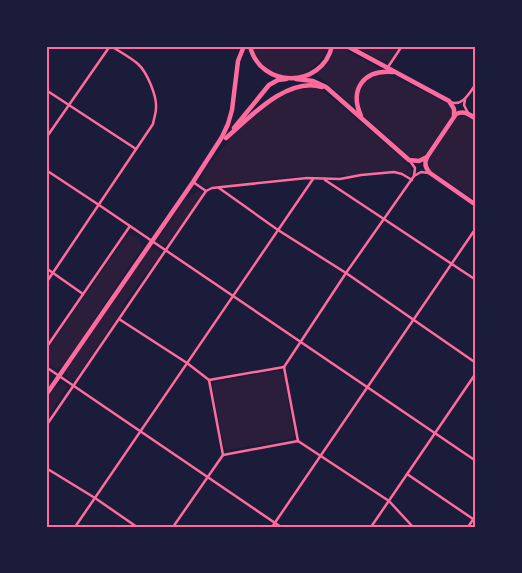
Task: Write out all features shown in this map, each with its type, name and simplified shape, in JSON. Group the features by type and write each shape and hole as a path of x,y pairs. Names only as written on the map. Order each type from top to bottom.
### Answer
{"main road":[{"path":"46,395 222,137 234,101 238,62 244,46"},
{"path":"250,46 254,58 260,66 268,72 286,79"},
{"path":"296,79 314,72 322,66 332,46"},
{"path":"347,46 449,101 454,109 453,118"},
{"path":"364,120 357,102 357,93 360,85 373,74 394,72"},
{"path":"208,159 269,85 278,80 286,79 313,81 331,90 409,160 419,161 427,157"},
{"path":"226,138 264,106 292,89 308,85 331,90"},
{"path":"476,119 461,112 456,114 427,157 425,166 430,174 476,205"}],"street":[{"path":"46,138 110,46 139,65 154,94 156,106 152,124 46,283"},
{"path":"387,68 402,46"},
{"path":"449,101 459,103 466,98 476,84"},
{"path":"46,90 136,149"},
{"path":"466,98 464,105 468,114"},
{"path":"298,441 284,367 412,180 415,168 409,160"},
{"path":"46,170 476,461"},
{"path":"46,426 206,191 212,188 307,178 340,179 394,172 412,180"},
{"path":"414,176 421,172 430,174"},
{"path":"75,527 313,179"},
{"path":"324,179 476,280"},
{"path":"192,182 206,191"},
{"path":"219,188 278,230 476,362"},
{"path":"46,348 130,226"},
{"path":"272,527 476,228"},
{"path":"46,268 83,294"},
{"path":"119,318 209,380 223,455"},
{"path":"46,367 281,527"},
{"path":"209,380 284,367"},
{"path":"371,527 476,373"},
{"path":"173,527 223,455 298,441 388,501 413,527"},
{"path":"46,468 137,527"},
{"path":"407,474 474,520"},
{"path":"468,527 476,515"}],"shaded area":[{"path":"252,46 329,46 324,56 309,71 300,75 290,76 280,75 262,64"},
{"path":"335,46 380,69 364,77 358,84 355,107 317,75 330,58"},
{"path":"354,46 400,46 389,62 387,62 373,57"},
{"path":"387,74 447,103 450,109 450,118 422,157 410,157 364,116 361,111 359,93 364,82 375,75"},
{"path":"311,87 324,92 403,159 412,170 412,175 409,176 394,171 348,177 345,175 306,176 202,186 201,180 206,169 250,119 285,94"},
{"path":"458,116 466,116 476,123 476,201 429,169 427,164 427,160"},
{"path":"201,191 202,195 168,243 160,245 159,238 182,203"},
{"path":"129,235 138,238 141,248 80,342 61,367 53,368 46,363 46,351"},
{"path":"154,249 159,251 159,258 126,301 76,379 70,380 66,376 67,370 147,253"},
{"path":"277,371 284,377 294,436 290,439 225,449 212,386 213,382"},
{"path":"63,383 68,386 46,418 46,402 57,386"}]}
